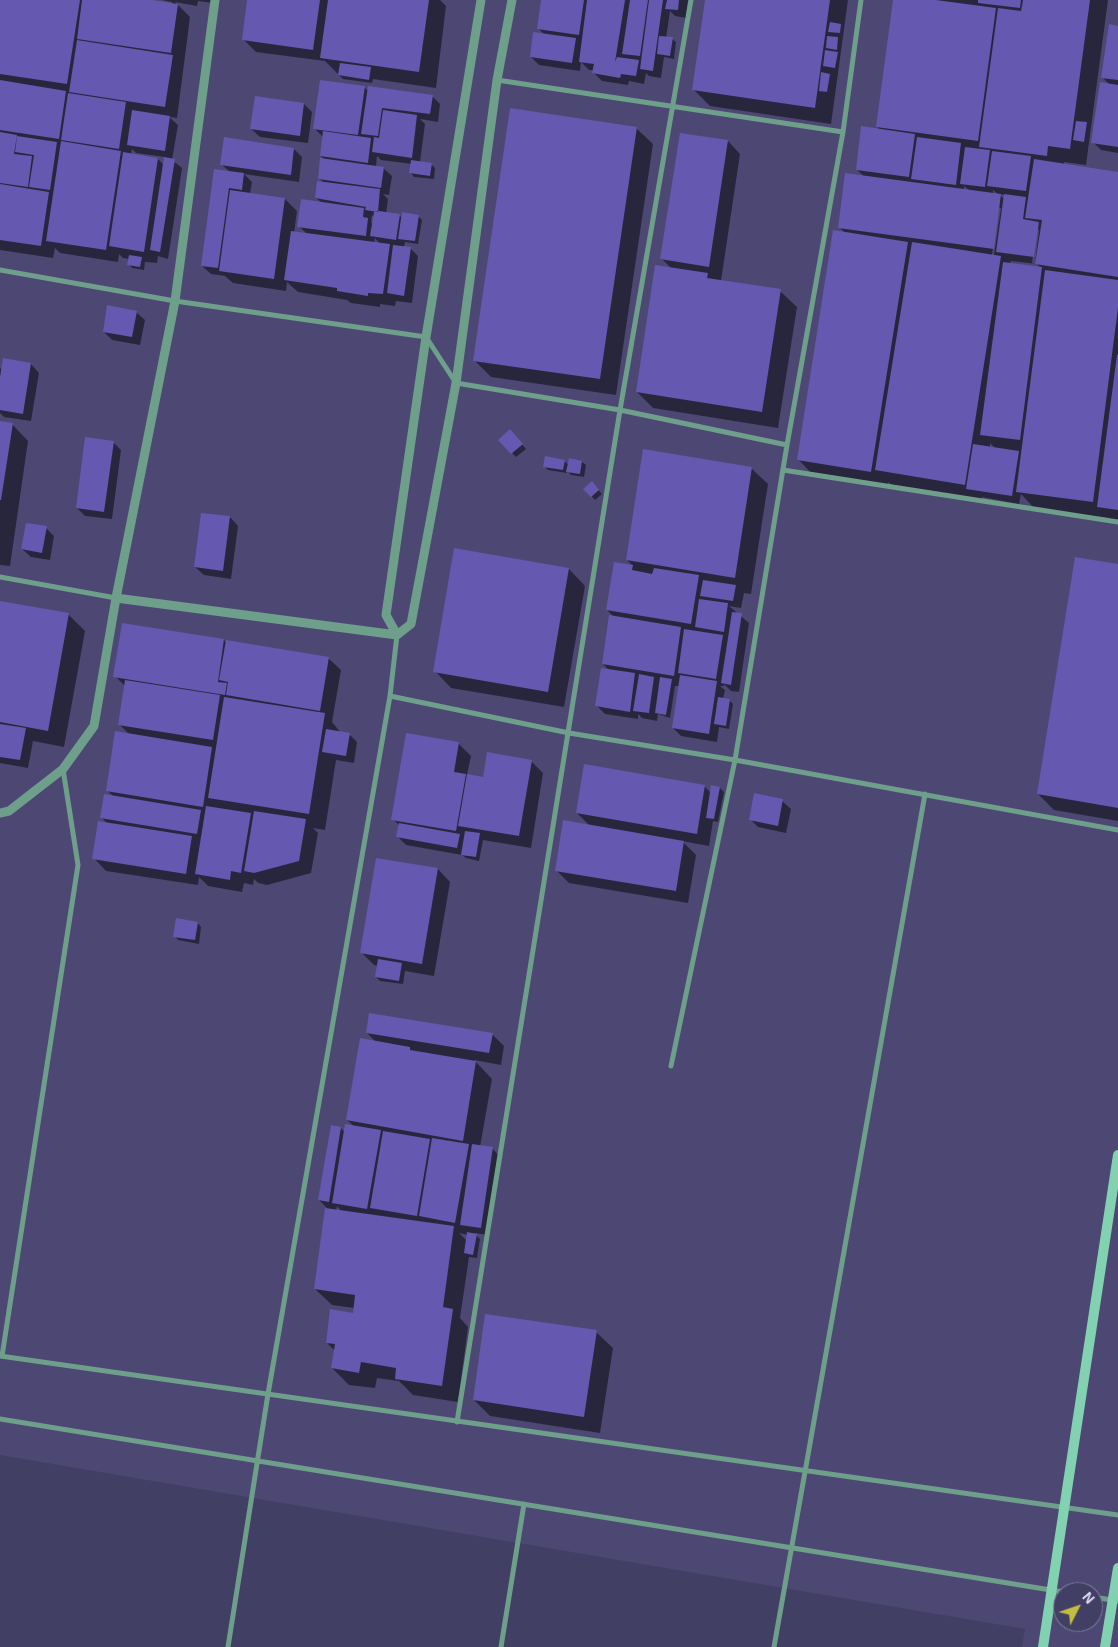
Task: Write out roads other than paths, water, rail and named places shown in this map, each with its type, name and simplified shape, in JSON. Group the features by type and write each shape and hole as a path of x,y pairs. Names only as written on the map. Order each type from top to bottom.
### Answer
{"main road":[{"path":"1043,1647 1118,1155"},
{"path":"1105,1647 1115,1601 1118,1568"}],"street":[{"path":"0,813 9,811 63,769 94,726 116,598 175,300 214,0"},
{"path":"228,1647 268,1394 390,696 397,635 386,615 426,337 481,0"},
{"path":"0,578 116,598 397,635 411,624 456,383 497,80 512,0"},
{"path":"457,1422 620,410 691,0"},
{"path":"671,1066 735,760 787,445 843,132 862,0"},
{"path":"497,80 843,132"},
{"path":"0,270 175,300 426,337 456,383 620,410 787,445"},
{"path":"783,470 1118,522"},
{"path":"390,696 569,733 735,760 1118,830"},
{"path":"63,769 78,866 1,1356 1118,1515"},
{"path":"774,1647 925,794"},
{"path":"0,1419 1051,1590"},
{"path":"501,1647 524,1504"}]}
